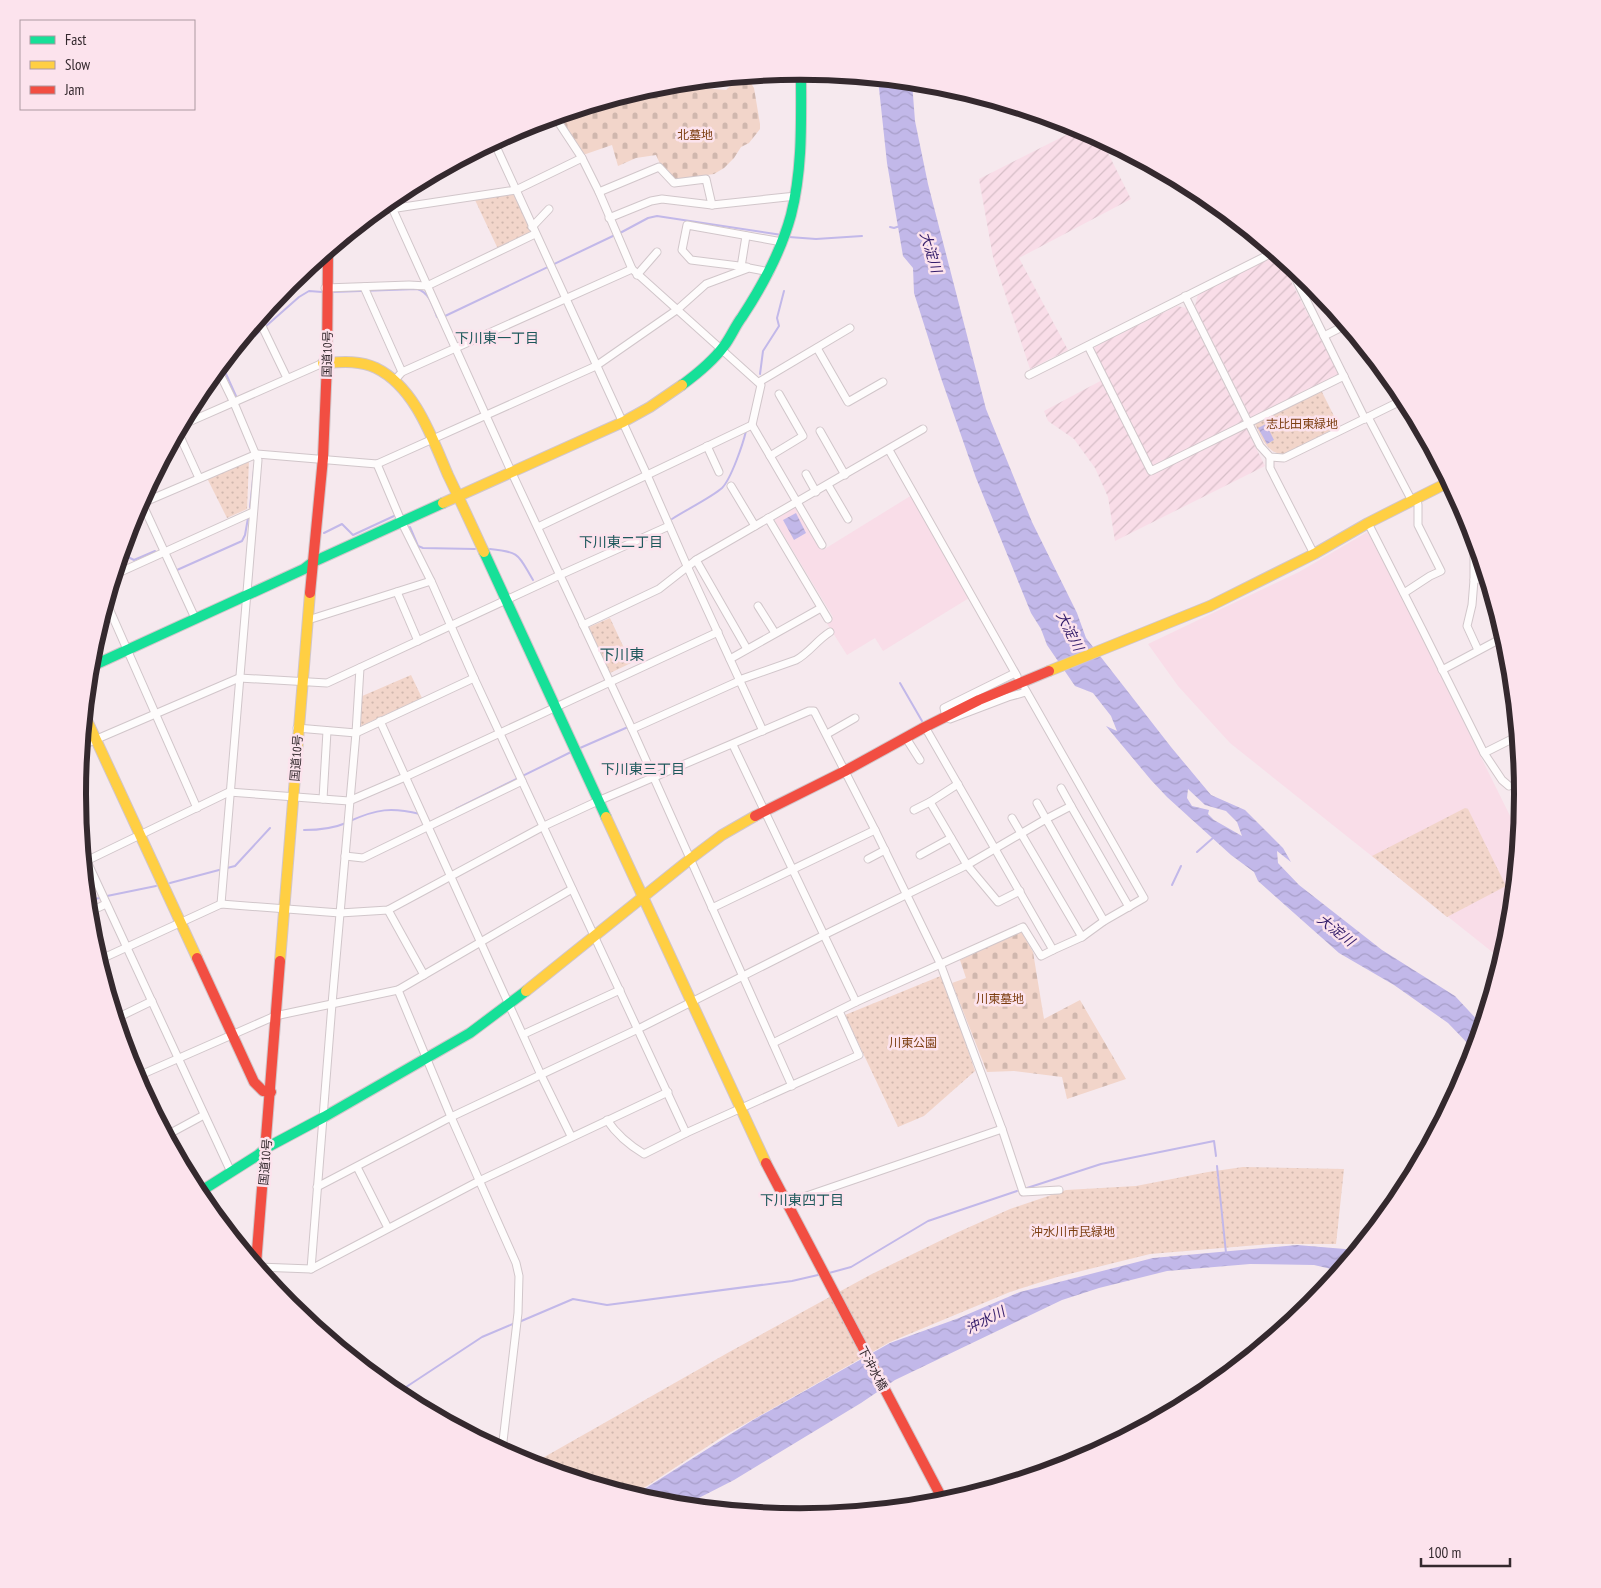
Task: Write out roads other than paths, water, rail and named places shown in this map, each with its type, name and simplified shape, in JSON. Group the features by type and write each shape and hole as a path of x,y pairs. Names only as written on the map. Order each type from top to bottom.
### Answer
{"main road":[{"path":"99,663 511,471 623,422 649,409 680,387 722,349 770,272 783,241 796,196 800,153 801,80"},
{"name":"国道10号","path":"257,1257 262,1151 280,909 308,565 320,458 325,363 325,288 327,260"},
{"name":"国道10号","path":"322,265 325,288"},
{"path":"325,363 343,361 357,363 398,376"},
{"name":"下沖水橋","path":"398,376 415,404 432,439 740,1109 786,1203 940,1494"},
{"path":"205,1188 262,1151 470,1033 722,835 764,811 846,771 979,700 1029,678 1210,606 1314,554 1368,523 1444,485"},
{"name":"国道10号","path":"299,682 308,620 308,565"},
{"path":"90,726 254,1082 267,1091"},
{"name":"国道10号","path":"250,1248 262,1151"}],"street":[{"path":"559,123 582,158 635,272 761,384 752,425 822,545"},
{"path":"497,148 762,731"},
{"path":"399,204 516,190 582,158"},
{"path":"599,192 659,167 674,183 706,179 712,205"},
{"path":"609,218 651,201 662,200 712,205 796,196"},
{"path":"392,209 630,726 792,1086"},
{"path":"325,288 427,286 533,230 549,209"},
{"path":"770,272 691,260 682,250 687,225 783,241"},
{"path":"741,267 746,236"},
{"path":"364,287 398,376 456,348 635,272 658,252"},
{"path":"1029,375 1268,255"},
{"path":"151,499 257,454 377,464 596,366 678,309 706,284 749,268"},
{"path":"1297,282 1366,418 1414,500 1418,525 1441,571 1404,593"},
{"path":"1185,296 1260,446 1270,457 1270,468 1314,554"},
{"path":"262,326 288,378"},
{"path":"759,382 850,328"},
{"path":"1324,336 1341,328"},
{"path":"1088,346 1150,471 1344,376"},
{"path":"817,348 848,402 882,382"},
{"path":"192,420 325,363"},
{"path":"221,377 257,454 258,460 221,904"},
{"path":"770,456 803,436 779,394"},
{"path":"1270,457 1284,458 1397,402"},
{"path":"538,527 752,425"},
{"path":"583,625 660,589 696,560 924,430"},
{"path":"820,431 845,475"},
{"path":"181,439 199,478"},
{"path":"707,446 719,472"},
{"path":"889,450 1016,674 944,708 946,717"},
{"path":"377,464 402,523 431,581 474,678 686,1134"},
{"path":"806,474 816,492"},
{"path":"828,485 848,519"},
{"path":"731,486 754,526"},
{"path":"145,512 195,618"},
{"path":"122,571 253,512"},
{"path":"768,518 828,619"},
{"path":"1368,523 1484,753 1502,780 1509,786"},
{"path":"89,742 239,678 327,683 451,627 560,574 669,526"},
{"path":"1474,556 1472,605 1467,626 1478,650"},
{"path":"696,560 747,649"},
{"path":"1474,580 1481,578"},
{"path":"308,620 431,581"},
{"path":"397,592 418,641"},
{"path":"758,606 775,633"},
{"path":"730,659 821,608"},
{"path":"110,613 197,808"},
{"path":"90,857 230,792 349,801 718,632"},
{"path":"630,726 739,680 796,660 830,632"},
{"path":"1442,670 1497,640"},
{"path":"311,1269 360,668"},
{"path":"295,728 356,733 474,678"},
{"path":"773,1042 940,963 1023,927 1041,956 1082,937 1104,921 1144,898 1025,691 927,729 1053,950"},
{"path":"106,957 221,904 340,913 388,910 544,826 762,731 809,711 814,711 846,771 940,963 1002,1129 1023,1192 1059,1190"},
{"path":"827,734 855,718"},
{"path":"380,721 541,1075 571,1136"},
{"path":"322,799 327,731"},
{"path":"906,738 920,760"},
{"path":"1484,753 1512,739"},
{"path":"732,745 856,1002"},
{"path":"345,856 363,858 427,825 522,781"},
{"path":"914,810 958,784"},
{"path":"1061,788 1129,907"},
{"path":"930,802 967,865 998,902 1020,891"},
{"path":"1037,803 1104,921"},
{"path":"317,1187 451,1117 638,1029 967,865 1071,806"},
{"path":"1012,818 1082,937"},
{"path":"712,908 875,830"},
{"path":"920,855 951,838"},
{"path":"868,859 885,850"},
{"path":"91,873 231,1172"},
{"path":"144,1074 272,1017 398,990 572,889"},
{"path":"96,909 106,904"},
{"path":"388,910 424,975"},
{"path":"398,990 451,1117 516,1263 520,1282 518,1313 503,1443"},
{"path":"524,1034 620,990"},
{"path":"122,1016 152,1001"},
{"path":"607,1120 615,1133 633,1148 644,1154 859,1055 839,1011"},
{"path":"265,1266 311,1269 479,1181 571,1136 668,1092"},
{"path":"172,1132 204,1114"},
{"path":"786,1203 1002,1129"},
{"path":"357,1167 388,1228"}],"water":[{"name":"大淀川","path":"879,85 913,89 915,121 928,184 986,409 1032,522 1077,613 1086,638 1211,795 1245,810 1283,848 1291,862 1277,851 1278,863 1299,885 1382,950 1455,996 1478,1021 1469,1045 1448,1023 1394,985 1339,953 1258,881 1254,872 1231,855 1151,780 1106,726 1117,731 1111,716 1093,693 1075,686 1047,645 1041,629 1031,613 976,478 914,293 913,268 903,256 887,163","holes":["1188,789 1205,805 1226,811 1237,822 1242,836 1214,820 1208,814 1209,810 1192,806 1187,798"]},
{"path":"1266,424 1274,440 1267,444 1258,428"},
{"path":"796,513 806,533 794,540 783,520"},
{"name":"沖水川","path":"1297,1245 1350,1249 1333,1269 1314,1265 1250,1264 1167,1271 1099,1288 1062,1300 895,1380 861,1403 734,1480 695,1500 643,1490 753,1420 890,1343 959,1318 1020,1292 1153,1258"}],"waterway":[{"path":"620,233 648,218 657,216 782,235"},
{"path":"890,227 900,226"},
{"path":"443,317 615,235"},
{"path":"789,237 816,239 862,236"},
{"path":"332,292 417,289 428,296 437,317 439,317"},
{"path":"265,327 299,297 309,291 322,292"},
{"path":"760,374 763,351 779,326 777,318 784,291"},
{"path":"250,340 261,330"},
{"path":"225,372 236,396"},
{"path":"672,519 712,496 722,488 733,469 746,431"},
{"path":"250,507 254,470"},
{"path":"324,533 342,524 353,535 394,516"},
{"path":"177,570 242,541 248,518"},
{"path":"410,527 418,546 423,548 475,549"},
{"path":"490,549 518,556 533,580"},
{"path":"127,556 134,560 155,551"},
{"path":"900,683 922,721"},
{"path":"580,748 628,727"},
{"path":"456,809 573,751"},
{"path":"350,821 384,810 401,810 420,814"},
{"path":"304,830 325,829 346,823"},
{"path":"227,868 235,866 270,828"},
{"path":"1197,852 1214,837"},
{"path":"1172,885 1181,866"},
{"path":"170,883 219,870"},
{"path":"107,896 156,886"},
{"path":"95,899 100,898"},
{"path":"1027,1188 1101,1164 1214,1141 1216,1156"},
{"path":"1217,1166 1226,1253"},
{"path":"829,1273 851,1267 928,1221 1017,1191"},
{"path":"519,1322 573,1299 607,1305 792,1281 818,1275"},
{"path":"404,1388 482,1337 515,1323"}],"district":[{"name":"下川東一丁目","path":"497,338"},
{"name":"下川東二丁目","path":"621,542"},
{"name":"下川東","path":"622,654"},
{"name":"下川東三丁目","path":"643,769"},
{"name":"下川東四丁目","path":"802,1200"}],"park label":[{"name":"北墓地","path":"695,134"},
{"name":"志比田東緑地","path":"1302,423"},
{"name":"川東墓地","path":"1000,998"},
{"name":"川東公園","path":"913,1042"},
{"name":"沖水川市民緑地","path":"1073,1231"}]}
